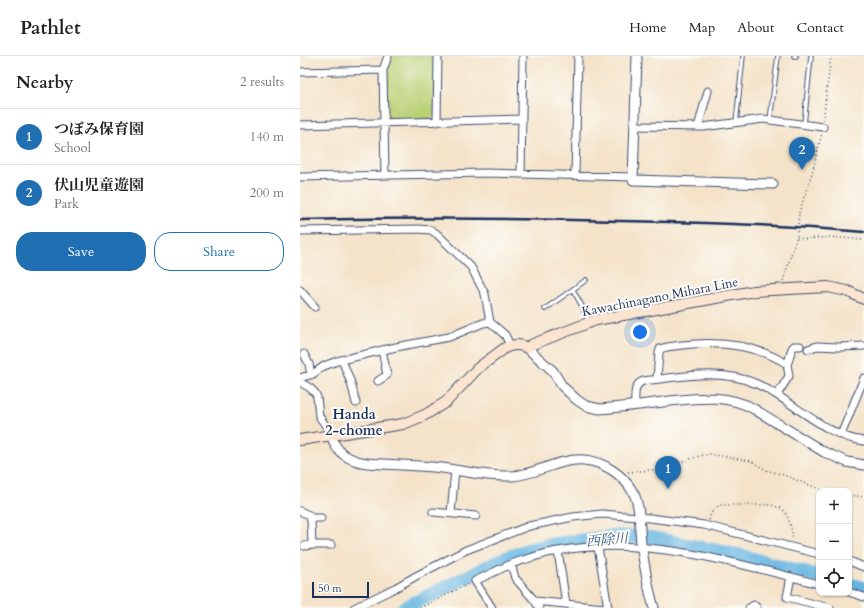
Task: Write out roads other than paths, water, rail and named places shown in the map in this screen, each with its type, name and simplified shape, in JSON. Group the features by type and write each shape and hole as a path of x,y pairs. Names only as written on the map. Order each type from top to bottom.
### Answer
{"main road":[{"name":"Kawachinagano Mihara Line","path":"527,348 533,344 602,319 754,291 828,286 846,291 864,299"},
{"path":"300,440 403,424 425,415 446,402 485,362 510,345 521,345 527,348"}],"street":[{"path":"385,175 383,70 388,56"},
{"path":"437,122 438,56"},
{"path":"521,174 523,56"},
{"path":"575,175 578,56"},
{"path":"633,177 637,56"},
{"path":"300,72 383,70"},
{"path":"698,127 708,91"},
{"path":"300,124 522,119"},
{"path":"635,126 698,127 763,119 823,127"},
{"path":"300,177 485,173 633,177 633,180 772,184"},
{"path":"300,231 431,230 462,258 474,272 485,294 490,322 505,336 510,345"},
{"path":"301,295 315,307"},
{"path":"300,378 311,375 324,366 342,360 382,350 448,337 490,322"},
{"path":"657,380 660,349 702,343 730,344 746,347 787,364"},
{"path":"777,395 789,376 787,364 790,360 792,348 794,346 800,346"},
{"path":"808,349 818,346 864,346"},
{"path":"527,348 553,371 562,386 583,405 600,409 707,397 736,401 754,409 832,456 847,462 864,465"},
{"path":"378,381 387,375 382,350"},
{"path":"304,354 309,364 311,375"},
{"path":"342,360 351,383 356,403"},
{"path":"635,405 635,387 643,381 718,374 748,381 760,386 841,435 854,440 864,441"},
{"path":"841,435 864,378"},
{"path":"300,382 315,393 319,416 332,435 333,440 339,450 346,457 356,462 441,468 492,476 520,476 563,462 584,460 595,462 608,468 626,482 633,494 638,508 647,581 654,608"},
{"path":"451,513 455,470"},
{"path":"300,511 309,515 312,545"},
{"path":"433,512 476,516"},
{"path":"354,608 466,550 529,526 573,517 602,514 706,525 816,553"},
{"path":"310,518 321,518"},
{"path":"304,546 331,546"},
{"path":"535,601 606,608 598,546"},
{"path":"492,608 475,581 511,564 558,550 598,546 642,546 700,555 816,583"},
{"path":"558,550 566,604"},
{"path":"852,562 864,567"},
{"path":"511,564 515,578 535,601 539,608"},
{"path":"791,577 786,597 830,608"},
{"path":"852,593 864,597"},
{"path":"749,608 754,605 757,608"}],"lane":[{"path":"736,123 743,56"},
{"path":"770,120 778,56"},
{"path":"804,124 811,56"},
{"path":"545,309 586,280"},
{"path":"573,290 589,323"}],"waterway":[{"name":"西除川","path":"404,608 501,560 527,550 548,545 615,536 652,538 738,555 816,575"},
{"name":"西除川","path":"852,585 864,588"}],"railway":[{"path":"300,220 540,219 650,221 773,226 864,232"}],"place":[{"name":"伏山児童遊園","path":"802,170"},
{"name":"つぼみ保育園","path":"668,489"}],"district":[{"name":"Handa 2-chome","path":"354,422"}]}
